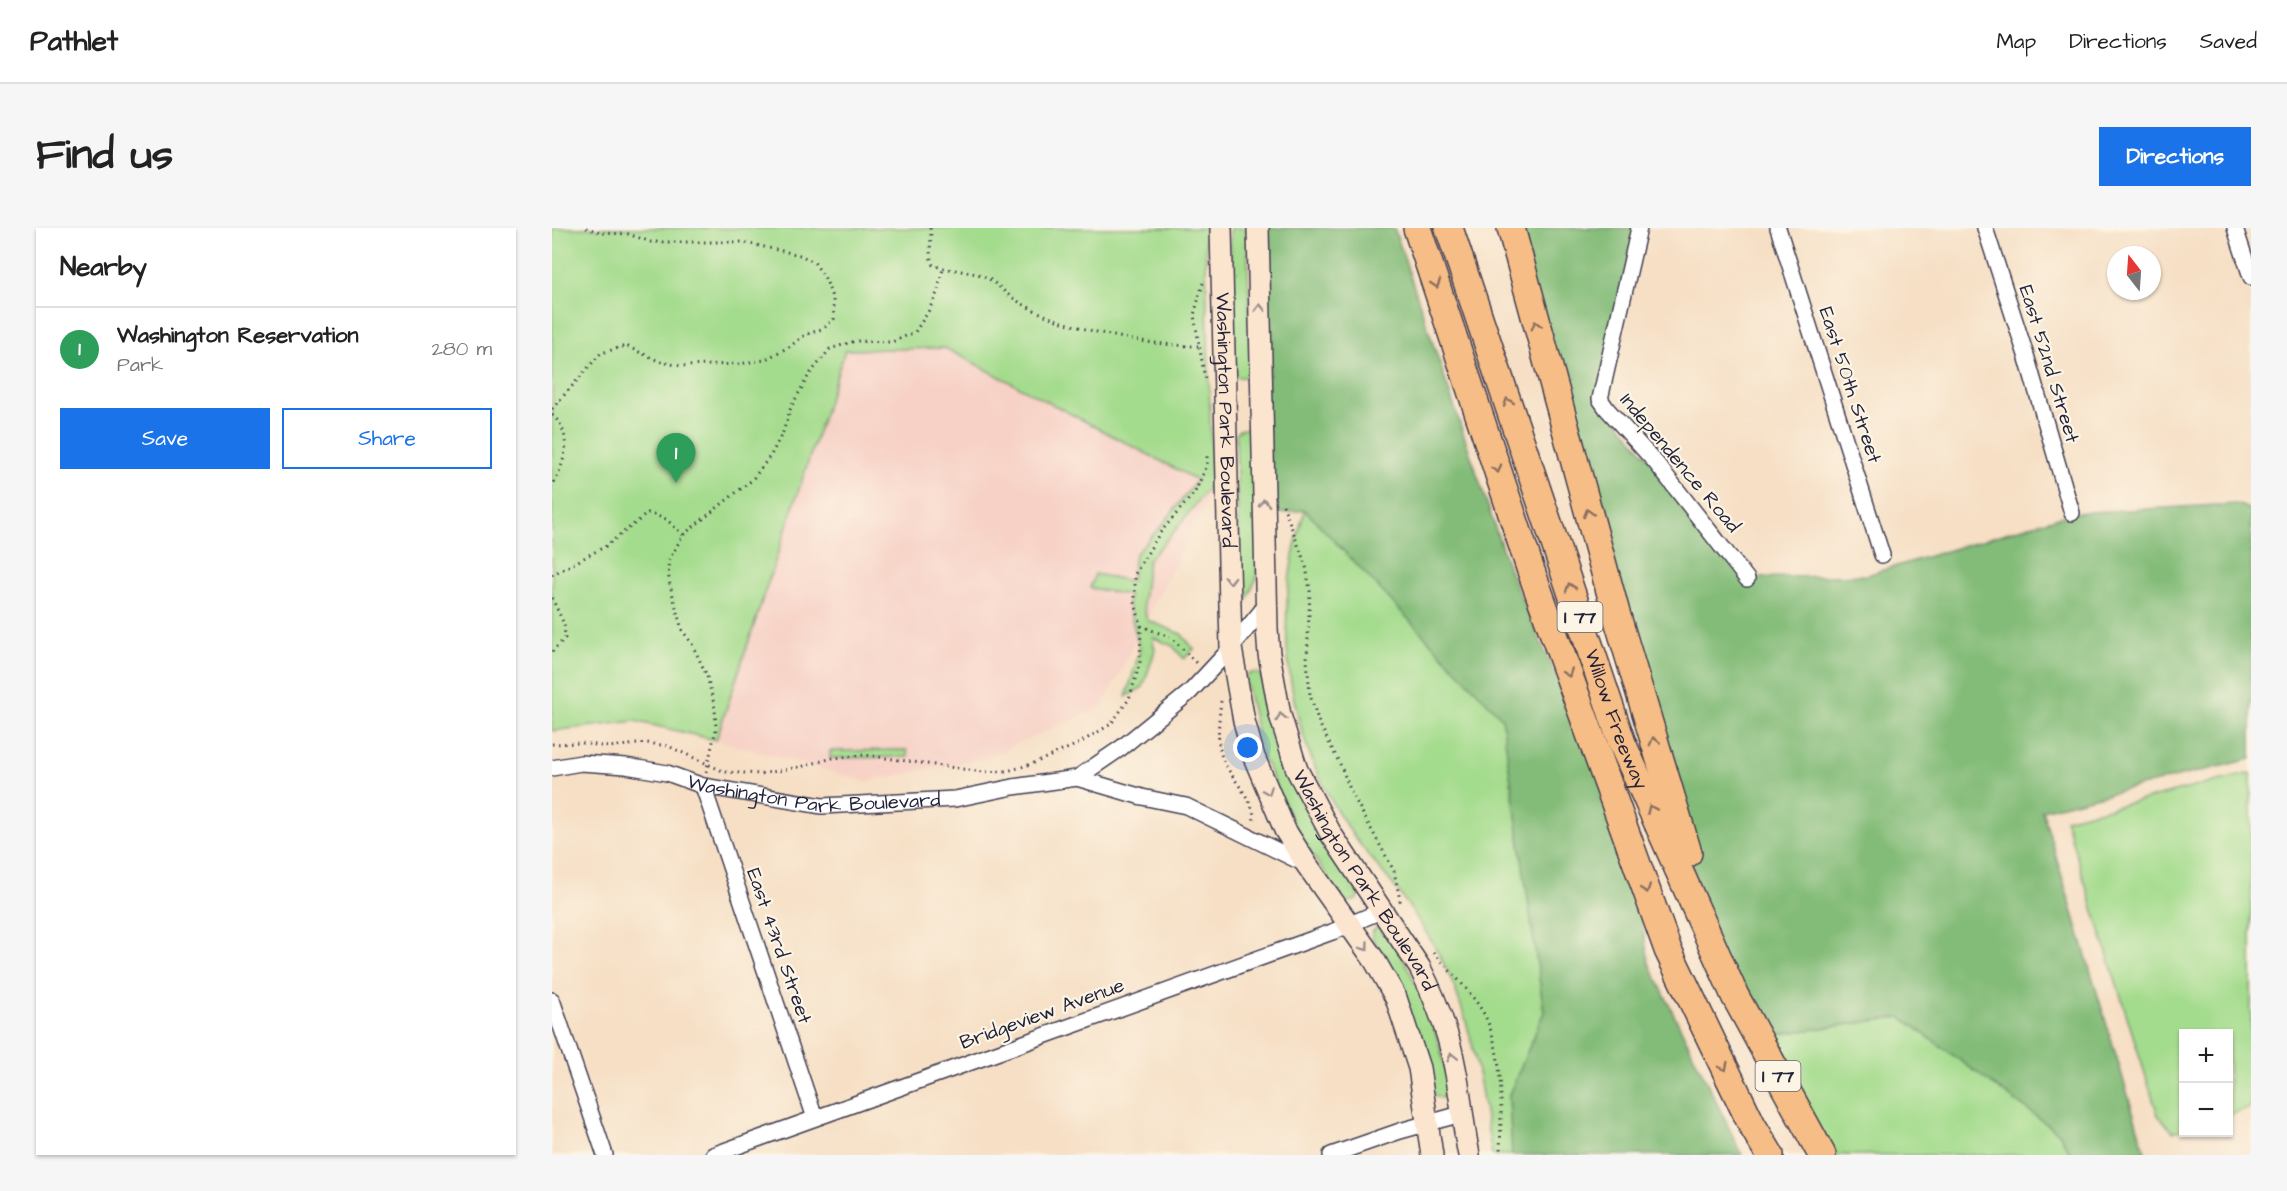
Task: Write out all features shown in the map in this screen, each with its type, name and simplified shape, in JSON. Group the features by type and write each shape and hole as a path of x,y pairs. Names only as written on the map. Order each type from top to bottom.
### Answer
{"highway":[{"name":"Willow Freeway","path":"1418,228 1530,568 1668,950 1753,1127 1770,1155"},
{"name":"Willow Freeway","path":"1449,228 1622,743 1735,996 1822,1155"},
{"path":"1511,228 1616,613 1678,824 1735,996"},
{"path":"1753,1127 1765,1155"}],"street":[{"name":"Washington Park Boulevard","path":"1221,228 1231,648 1244,721 1254,757 1285,830 1375,961 1403,1015 1419,1068 1432,1155"},
{"name":"Washington Park Boulevard","path":"1258,228 1269,654 1280,716 1297,770 1331,834 1392,908 1439,1011 1455,1068 1469,1155"},
{"name":"Independence Road","path":"1639,228 1599,399 1656,462 1747,579"},
{"name":"East 50th Street","path":"1778,228 1882,555"},
{"name":"East 52nd Street","path":"1985,228 2026,355 2072,513"},
{"path":"2235,228 2251,277"},
{"name":"Washington Park Boulevard","path":"1077,778 1121,748 1190,692 1231,648 1267,604"},
{"name":"Washington Park Boulevard","path":"552,768 581,764 626,766 667,773 703,786 822,806 955,800 1013,787 1077,778 1142,797 1186,806 1307,865"},
{"name":"East 43rd Street","path":"703,786 816,1118"},
{"name":"Bridgeview Avenue","path":"713,1155 1350,926 1392,908"},
{"path":"552,1000 605,1155"},
{"path":"1331,1155 1426,1123 1461,1114"}],"path":[{"path":"552,409 601,353 626,346 661,362 681,366 739,364 764,360 789,347 805,335 824,328 834,319 833,300 826,280 814,262 800,255 742,242 651,242 628,234 604,233 586,228"},
{"path":"930,228 932,235 929,256 933,265 985,277 1013,298 1049,317 1135,340 1176,346 1199,346"},
{"path":"703,786 716,729 715,708 707,676 692,644 682,630 669,581 668,562 683,535 752,480 771,455 783,432 791,407 809,375 830,349 855,341 892,342 915,332 928,312 943,269"},
{"path":"1204,281 1194,315 1206,383"},
{"path":"552,414 562,424 565,438 564,459 552,486"},
{"path":"552,744 581,743 609,747 646,743 668,746 725,772 760,774 801,767 832,758 865,756 983,772 1007,771 1032,764 1078,744 1111,724 1129,699 1140,663 1141,626 1135,603 1135,574 1159,534 1195,492 1207,465 1207,445"},
{"path":"1282,503 1306,566 1311,591 1307,660 1310,695 1318,723 1341,766 1351,792 1394,871 1392,908"},
{"path":"552,575 606,546 648,513 666,519 683,535"},
{"path":"552,598 564,624 564,638 552,652"},
{"path":"1141,626 1172,638 1194,661"},
{"path":"1222,694 1218,743 1230,776 1251,804 1254,822"},
{"path":"1426,945 1461,982 1485,1017 1499,1062 1500,1155"}],"shaded area":[{"path":"945,348 1213,489 1102,707 982,759 865,781 716,740 845,350"}],"green space":[{"path":"552,228 1205,228 1212,488 1209,487 1174,532 1148,560 1143,603 1147,620 1181,634 1194,649 1184,659 1173,646 1152,637 1155,650 1143,687 1126,697 1140,650 1128,604 1129,595 1090,588 1095,574 1131,581 1135,554 1164,523 1197,480 945,348 845,350 716,740 635,721 552,731"},
{"path":"1230,228 1247,228 1251,377 1235,377"},
{"path":"1258,228 1394,228 1511,575 1626,834 1649,963 1742,1155 1512,1155 1509,1095 1544,1012 1502,718 1305,510 1265,515"},
{"path":"1511,228 1639,228 1600,399 1747,578 1867,575 2072,513 2237,504 2251,510 2251,759 2042,810 2146,1155 2071,1155 2059,1133 1901,1017 1757,1037 1735,996 1678,824"},
{"path":"1248,428 1255,437 1257,577 1245,604 1240,602 1236,434 1239,430"},
{"path":"1305,510 1502,717 1544,1012 1509,1095 1512,1155 1492,1155 1470,1035 1445,966 1427,933 1406,902 1348,828 1327,792 1310,754 1297,714 1290,674 1287,633 1288,592 1294,551"},
{"path":"1257,673 1262,677 1275,735 1292,780 1359,895 1356,900 1344,901 1300,837 1263,758 1245,680 1247,675"},
{"path":"907,750 908,757 830,758 830,751"},
{"path":"2251,773 2251,1107 2233,1114 2233,1029 2179,1029 2179,1130 2173,1132 2158,1115 2065,819"},
{"path":"1381,927 1388,931 1409,970 1433,1026 1440,1046 1449,1090 1442,1098 1432,1094 1395,979 1372,938 1372,932"},
{"path":"1901,1017 2059,1133 2071,1155 1822,1155 1757,1037"}],"place":[{"name":"Washington Reservation","path":"676,483"}]}
